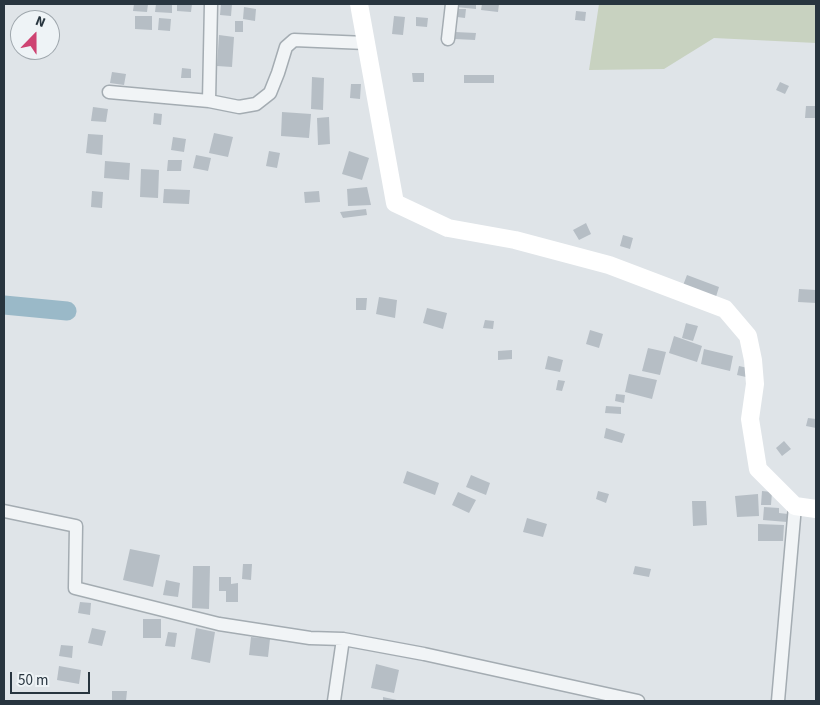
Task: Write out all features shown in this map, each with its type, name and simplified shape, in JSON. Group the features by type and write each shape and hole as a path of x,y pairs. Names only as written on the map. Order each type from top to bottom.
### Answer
{"street":[{"path":"210,101 211,4"},
{"path":"359,4 395,203 448,228 515,240 608,264 725,309 748,336 753,360 755,384 750,419 758,469 795,506 816,509"},
{"path":"448,39 452,4"},
{"path":"109,92 210,101 239,106 256,104 270,93 286,47 294,40 366,42"},
{"path":"778,701 795,506"},
{"path":"4,511 76,526 75,588 219,624 310,638 344,639 424,654 638,701"},
{"path":"334,701 344,639"}],"green space":[{"path":"599,4 816,4 816,43 714,38 664,69 589,70"}],"building":[{"path":"134,4 148,4 147,12 133,11"},
{"path":"156,4 172,4 172,13 155,12"},
{"path":"177,4 192,4 191,12 177,11"},
{"path":"221,4 232,4 231,16 220,15"},
{"path":"457,4 476,4 476,9 456,7"},
{"path":"482,4 499,4 498,12 481,10"},
{"path":"244,7 256,9 255,21 243,19"},
{"path":"457,9 466,9 465,18 457,17"},
{"path":"576,11 586,12 585,21 575,20"},
{"path":"135,16 152,16 152,30 135,29"},
{"path":"394,16 405,17 403,35 392,34"},
{"path":"416,17 428,18 427,27 416,26"},
{"path":"159,18 171,19 170,31 158,30"},
{"path":"235,21 243,21 243,32 235,32"},
{"path":"455,32 476,33 475,40 455,39"},
{"path":"219,35 234,37 232,67 217,66"},
{"path":"182,68 191,69 191,78 181,78"},
{"path":"112,72 126,74 124,85 110,83"},
{"path":"412,73 424,73 424,82 413,82"},
{"path":"464,75 494,75 494,83 464,83"},
{"path":"312,77 324,78 323,110 311,109"},
{"path":"780,82 789,86 785,94 776,90"},
{"path":"351,84 361,84 360,99 350,98"},
{"path":"806,106 816,106 816,118 805,118"},
{"path":"93,107 108,109 106,122 91,121"},
{"path":"282,112 311,114 309,138 281,136"},
{"path":"154,113 162,114 161,125 153,124"},
{"path":"329,117 330,144 318,145 317,118"},
{"path":"214,133 233,137 228,157 209,153"},
{"path":"88,134 103,135 102,155 86,153"},
{"path":"173,137 186,139 184,152 171,150"},
{"path":"269,151 280,153 277,168 266,166"},
{"path":"349,151 369,158 362,180 342,174"},
{"path":"196,155 211,158 208,171 193,168"},
{"path":"168,160 182,160 181,171 167,171"},
{"path":"105,161 130,163 129,180 104,178"},
{"path":"141,169 159,170 158,198 140,197"},
{"path":"367,187 371,205 348,206 347,189"},
{"path":"164,189 190,190 189,204 163,203"},
{"path":"92,191 103,192 102,208 91,207"},
{"path":"319,191 320,202 305,203 304,192"},
{"path":"366,209 367,215 343,218 340,212"},
{"path":"586,223 591,234 579,240 573,230"},
{"path":"623,235 633,238 630,249 620,246"},
{"path":"687,275 719,287 715,300 682,288"},
{"path":"799,289 816,290 816,303 798,302"},
{"path":"379,297 397,300 395,318 376,314"},
{"path":"356,298 367,298 366,310 356,310"},
{"path":"427,308 447,313 443,329 423,323"},
{"path":"485,320 494,321 493,329 483,328"},
{"path":"686,323 698,326 693,341 682,338"},
{"path":"590,330 603,334 599,348 586,344"},
{"path":"674,336 702,346 697,362 669,353"},
{"path":"648,348 666,352 660,375 642,371"},
{"path":"704,349 733,356 730,371 701,364"},
{"path":"512,350 512,359 498,360 498,351"},
{"path":"548,356 563,360 560,372 545,369"},
{"path":"739,366 748,368 746,377 737,375"},
{"path":"629,374 657,380 652,399 625,392"},
{"path":"558,380 565,381 562,391 556,390"},
{"path":"616,394 625,395 624,403 615,401"},
{"path":"606,406 621,407 621,414 605,413"},
{"path":"808,418 816,419 816,428 806,426"},
{"path":"606,428 625,434 622,443 604,438"},
{"path":"784,441 791,449 782,456 776,448"},
{"path":"407,471 439,483 435,495 403,483"},
{"path":"471,475 490,483 486,495 466,487"},
{"path":"598,491 609,494 606,503 596,499"},
{"path":"762,491 772,492 771,505 761,505"},
{"path":"458,492 476,500 469,513 452,505"},
{"path":"758,494 759,516 737,517 735,496"},
{"path":"692,501 706,501 707,525 693,526"},
{"path":"764,507 779,508 779,513 788,514 787,522 763,520"},
{"path":"527,518 547,524 543,537 523,532"},
{"path":"758,524 784,525 783,541 758,541"},
{"path":"130,549 160,555 153,587 123,580"},
{"path":"243,564 252,564 251,580 242,579"},
{"path":"193,566 210,566 209,609 192,608"},
{"path":"635,566 651,569 649,577 633,574"},
{"path":"219,577 231,577 231,584 238,583 238,602 226,602 226,591 219,591"},
{"path":"166,580 180,583 178,597 163,595"},
{"path":"80,602 91,603 90,615 78,613"},
{"path":"143,619 161,619 161,638 143,638"},
{"path":"92,628 106,631 102,646 88,643"},
{"path":"196,628 215,632 210,663 191,659"},
{"path":"168,632 177,633 175,647 165,646"},
{"path":"251,637 270,639 268,657 249,655"},
{"path":"61,645 73,646 72,658 59,656"},
{"path":"376,664 399,670 394,693 371,688"},
{"path":"59,666 81,670 79,684 57,680"},
{"path":"112,691 127,691 126,701 112,701"},
{"path":"383,697 397,700 397,701 383,701"}],"waterway":[{"path":"4,305 67,311"}]}
